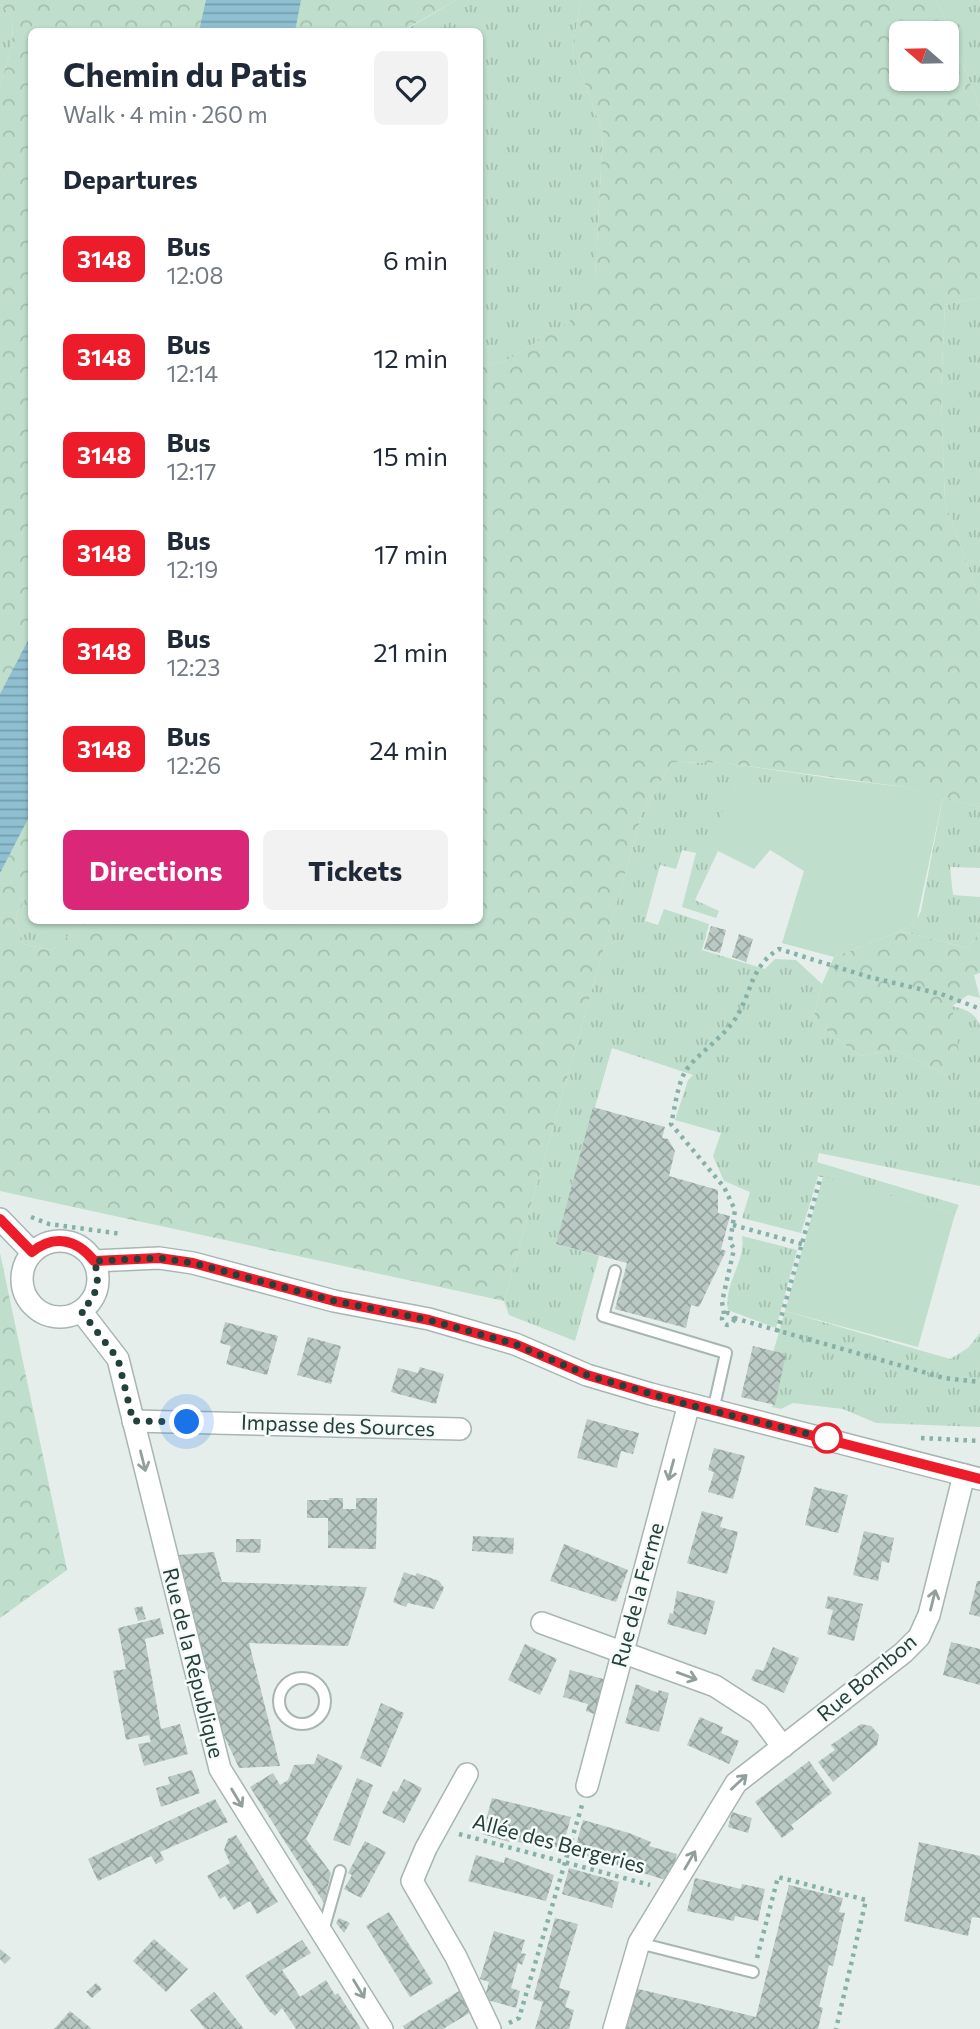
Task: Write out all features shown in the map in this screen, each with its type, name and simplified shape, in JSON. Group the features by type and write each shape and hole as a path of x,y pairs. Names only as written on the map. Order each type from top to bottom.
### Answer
{"street":[{"path":"0,1219 32,1252"},
{"path":"65,1241 77,1244 94,1261 98,1283 89,1303 81,1311 57,1317 45,1314 26,1298 21,1274 32,1252 41,1245 65,1241"},
{"path":"94,1261 159,1258 193,1263 334,1301 429,1320 515,1344 587,1375 689,1405 877,1450 972,1477"},
{"name":"Rue de la République","path":"81,1311 118,1359 220,1769 383,2029"},
{"name":"Rue de la Ferme","path":"587,1786 689,1405"},
{"name":"Impasse des Sources","path":"133,1421 460,1429"},
{"name":"Rue Bombon","path":"614,2029 639,1943 736,1783 903,1653 919,1637 929,1615 972,1477"},
{"path":"542,1623 715,1686 758,1714 783,1747"},
{"path":"467,1774 412,1881 499,2026"}],"lane":[{"path":"615,1271 603,1316 726,1353 713,1410"},
{"path":"304,1678 320,1686 325,1704 317,1720 299,1725 283,1716 278,1699 287,1683 304,1678"},
{"path":"323,1931 340,1871"},
{"path":"639,1943 753,1972"}],"path":[{"path":"734,1318 732,1324 726,1326 721,1321 724,1314 722,1302 734,1249 730,1242 735,1210 724,1187 671,1124 685,1071 714,1045 737,1016 755,971 767,956 779,949 869,977 940,994 978,1008"},
{"path":"778,1332 821,1176"},
{"path":"733,1226 802,1244"},
{"path":"724,1314 730,1313 734,1318 778,1332 944,1378 980,1382"},
{"path":"499,2026 519,2018 587,1786"},
{"name":"Allée des Bergeries","path":"439,1825 472,1840 565,1860 672,1891"},
{"path":"753,1972 778,1877 866,1900 836,2029"}],"green space":[{"path":"0,0 456,0 407,28 28,28 28,894 16,916 23,944 53,950 81,924 483,924 483,366 507,360 569,322 595,279 603,132 572,50 581,0 937,0 945,21 889,21 889,91 959,91 959,55 980,108 980,297 945,305 941,391 945,503 980,600 980,807 905,787 725,763 672,762 642,813 504,1301 0,1191 0,86 12,45 13,18 0,4"},
{"path":"456,0 581,0 572,50 603,132 595,279 570,322 507,360 483,366 483,28 409,28"},
{"path":"937,0 980,0 980,108 959,55 959,21 945,21"},
{"path":"0,4 13,18 12,45 0,86"},
{"path":"980,297 980,600 945,503 941,391 945,305"},
{"path":"672,762 725,763 836,779 833,785 735,785 707,845 718,851 695,900 719,911 716,918 682,907 696,853 682,850 676,869 660,865 645,921 658,925 664,909 709,924 702,950 765,969 775,959 796,960 822,984 813,1020 860,1056 896,1050 948,1076 952,1006 973,1015 980,1026 980,1186 819,1153 817,1162 959,1205 955,1214 818,1176 801,1233 742,1218 750,1192 724,1181 713,1156 721,1133 675,1120 688,1080 693,1075 612,1048 556,1244 599,1256 575,1341 509,1315 504,1301 642,813"},
{"path":"836,779 905,787 943,797 917,919 901,931 834,957 782,943 804,871 770,850 754,869 706,845 735,785 833,785"},
{"path":"943,797 980,807 980,868 950,867 953,895 980,897 980,932 968,948 901,931 917,919 921,911"},
{"path":"28,893 28,924 81,924 53,950 23,944 16,916"},
{"path":"901,931 968,948 980,932 980,973 974,975 980,998 968,995 952,1006 961,1065 948,1076 896,1050 860,1056 813,1020 822,984 834,957"},
{"path":"823,1177 955,1214 918,1347 785,1311"},
{"path":"742,1236 797,1250 776,1328 728,1310 729,1290 741,1255"},
{"path":"0,1253 67,1570 0,1618"},
{"path":"785,1311 950,1359 968,1348 980,1333 980,1427 876,1423 843,1409 793,1403 781,1409 772,1407 783,1356 773,1353"}],"water":[{"path":"206,0 301,0 296,28 200,28"},
{"path":"28,641 28,819 0,873 0,694"}],"building":[{"path":"711,926 726,930 720,953 704,949"},
{"path":"739,934 753,939 746,962 732,957"},
{"path":"593,1107 665,1127 662,1138 668,1139 675,1151 669,1176 718,1190 718,1213 730,1216 721,1249 726,1251 699,1307 691,1305 686,1328 615,1309 627,1263 556,1244"},
{"path":"225,1322 278,1336 267,1375 226,1364 231,1346 220,1343"},
{"path":"308,1337 341,1346 331,1384 297,1375"},
{"path":"753,1346 786,1354 775,1405 741,1397"},
{"path":"420,1367 444,1374 436,1404 391,1392 398,1368 418,1373"},
{"path":"587,1419 639,1433 633,1454 621,1451 617,1468 577,1458"},
{"path":"714,1448 745,1456 733,1499 708,1492 714,1472 708,1470"},
{"path":"814,1487 848,1495 838,1533 805,1525"},
{"path":"343,1498 343,1509 356,1509 356,1498 377,1498 376,1549 328,1548 328,1518 307,1518 307,1500"},
{"path":"702,1511 723,1517 720,1527 738,1532 727,1574 687,1563"},
{"path":"864,1531 894,1538 889,1563 882,1561 878,1581 853,1575"},
{"path":"473,1536 514,1538 513,1554 472,1551"},
{"path":"236,1539 261,1539 260,1553 236,1552"},
{"path":"564,1544 628,1570 616,1602 550,1581"},
{"path":"214,1552 222,1582 367,1587 348,1646 249,1643 280,1766 239,1768 222,1731 179,1555"},
{"path":"404,1572 415,1576 417,1573 439,1581 444,1588 434,1609 408,1603 406,1607 393,1602"},
{"path":"977,1581 980,1581 980,1617 969,1614"},
{"path":"677,1591 715,1601 706,1635 667,1624 670,1613 673,1614"},
{"path":"828,1596 863,1604 854,1641 827,1634 833,1610 825,1608"},
{"path":"142,1606 146,1619 138,1621 134,1608"},
{"path":"160,1618 164,1634 145,1639 161,1729 180,1724 188,1754 144,1766 138,1744 151,1742 149,1735 126,1740 113,1671 126,1669 118,1628"},
{"path":"951,1642 980,1649 980,1685 943,1675"},
{"path":"525,1644 557,1659 540,1695 508,1680"},
{"path":"773,1647 799,1658 784,1693 751,1680 756,1669 763,1671"},
{"path":"570,1670 607,1680 597,1715 586,1711 588,1704 563,1697"},
{"path":"636,1684 658,1693 658,1690 669,1693 659,1732 625,1723"},
{"path":"381,1703 404,1713 381,1767 360,1758"},
{"path":"700,1717 723,1727 721,1733 739,1741 729,1764 687,1745"},
{"path":"861,1724 871,1726 879,1735 877,1745 833,1782 818,1762 835,1750 831,1745"},
{"path":"318,1754 343,1766 306,1839 331,1873 324,1903 250,1787 273,1773 280,1785 288,1780 294,1765 314,1764"},
{"path":"809,1761 832,1793 791,1825 794,1829 782,1838 755,1802"},
{"path":"192,1770 200,1793 161,1807 156,1788 170,1784 168,1777"},
{"path":"357,1778 373,1785 350,1846 333,1840"},
{"path":"404,1779 422,1788 404,1823 382,1813 393,1791 397,1792"},
{"path":"492,1798 571,1817 562,1849 539,1842 537,1847 510,1840 509,1842 482,1834"},
{"path":"215,1799 228,1822 160,1852 164,1860 156,1864 151,1856 98,1881 88,1859"},
{"path":"732,1812 752,1818 748,1833 728,1827"},
{"path":"583,1820 629,1833 651,1842 649,1846 677,1854 669,1881 574,1852"},
{"path":"236,1835 278,1902 257,1914 250,1901 234,1910 225,1896 220,1899 207,1876 230,1863 224,1850 228,1839"},
{"path":"365,1841 386,1852 361,1898 344,1889 352,1875 348,1873"},
{"path":"919,1842 980,1856 980,1918 972,1917 968,1936 904,1921"},
{"path":"476,1855 504,1863 505,1857 554,1875 546,1901 468,1881"},
{"path":"569,1868 619,1882 612,1908 562,1894"},
{"path":"695,1878 741,1889 742,1884 765,1889 758,1921 735,1916 734,1921 687,1911"},
{"path":"789,1885 843,1898 839,1912 845,1913 833,1966 829,1965 819,2007 823,2008 818,2029 624,2029 634,1988 756,2017"},
{"path":"389,1912 433,1983 410,1997 366,1926"},
{"path":"339,1918 350,1923 344,1933 336,1923"},
{"path":"555,1918 578,1924 559,1988 570,1991 565,2007 574,2010 569,2029 535,2029 543,2002 533,1999"},
{"path":"494,1931 525,1940 521,1953 526,1954 522,1965 518,1963 511,1988 520,1991 516,2008 484,1999 489,1982 480,1979"},
{"path":"154,1939 188,1969 166,1992 133,1961"},
{"path":"302,1940 311,1953 282,1970 300,1997 326,1980 335,1995 338,1993 361,2029 296,2029 282,2008 275,2016 269,2011 245,1976"},
{"path":"0,1949 11,1958 5,1964 0,1959"},
{"path":"96,1983 102,1989 92,1998 86,1992"},
{"path":"459,1991 471,2012 443,2029 405,2029 403,2026"},
{"path":"214,1992 244,2029 205,2029 190,2010"},
{"path":"70,2011 92,2029 54,2029"}],"bus line":[{"name":"3148","path":"0,1219 32,1252 41,1245 65,1241 77,1244 87,1251 94,1261 159,1258 193,1263 334,1301 472,1330 515,1344 608,1382 980,1479"}],"route":[{"path":"187,1422 133,1421 118,1359 81,1311 95,1294 98,1283 94,1261 159,1258 193,1263 334,1301 472,1330 515,1344 587,1375 689,1405 830,1439 827,1438"}]}
